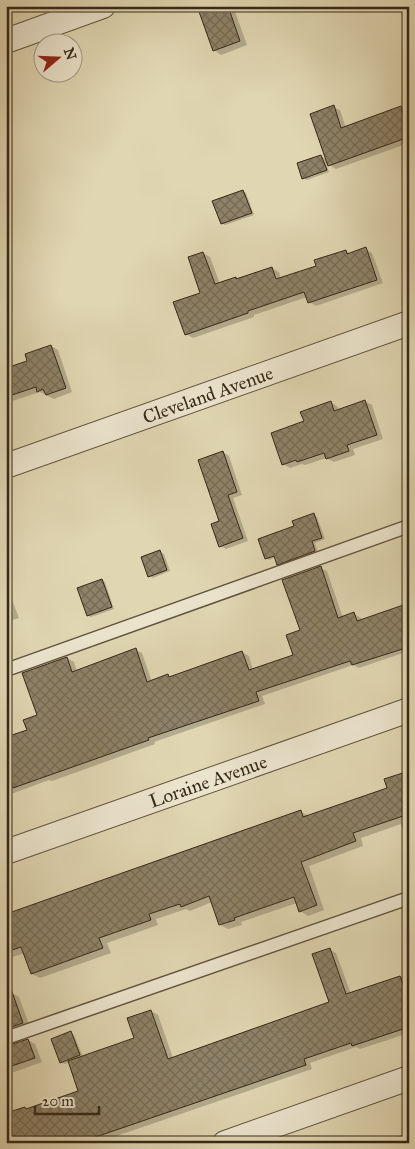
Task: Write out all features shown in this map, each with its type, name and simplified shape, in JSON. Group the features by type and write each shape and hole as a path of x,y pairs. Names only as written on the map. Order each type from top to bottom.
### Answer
{"street":[{"path":"6,41 103,6"},
{"name":"Cleveland Avenue","path":"6,466 409,323"},
{"name":"Loraine Avenue","path":"6,852 409,710"},
{"path":"225,1143 409,1078"}],"lane":[{"path":"6,670 409,526"},
{"path":"6,1038 409,898"}],"building":[{"path":"197,6 228,6 240,41 213,51"},
{"path":"334,105 341,128 401,106 409,128 409,137 328,166 310,114"},
{"path":"321,155 327,170 302,179 297,163"},
{"path":"243,190 252,213 221,224 212,201"},
{"path":"366,247 377,280 308,303 304,292 185,335 173,302 200,293 188,257 203,252 215,284 272,267 276,279 316,266 314,260 346,250 347,254"},
{"path":"51,345 66,388 46,395 43,389 37,392 36,387 6,397 6,368 27,361 25,354"},
{"path":"365,400 377,435 347,445 349,451 326,459 324,453 282,465 271,433 304,421 300,412 331,401 334,411"},
{"path":"223,451 237,492 228,495 243,538 219,547 211,524 219,521 198,460"},
{"path":"314,513 322,538 312,541 315,551 277,565 274,556 265,559 258,539 294,526 292,521"},
{"path":"160,550 167,570 148,577 141,557"},
{"path":"321,566 338,618 354,612 357,621 409,603 409,647 352,665 350,661 256,692 259,701 148,738 149,740 13,788 6,769 6,737 27,730 23,720 37,715 22,673 67,657 72,672 136,648 147,682 168,674 169,677 242,651 249,670 293,655 286,635 300,630 282,580"},
{"path":"102,579 112,607 87,616 77,588"},
{"path":"409,771 409,814 353,833 356,841 301,862 317,905 299,912 294,897 219,925 209,896 181,907 180,904 149,914 151,920 99,938 103,948 31,974 21,947 6,952 6,914 301,810 303,817 387,788 384,779"},
{"path":"330,948 346,994 400,976 409,1000 409,1027 352,1046 351,1043 304,1059 306,1065 78,1143 6,1143 6,1113 25,1107 26,1109 78,1091 68,1061 134,1038 127,1018 151,1010 168,1059 329,1002 312,954"},
{"path":"6,983 9,983 23,1023 6,1029"},
{"path":"71,1031 80,1055 60,1063 51,1039"},
{"path":"28,1039 35,1058 6,1068 6,1046"}]}
